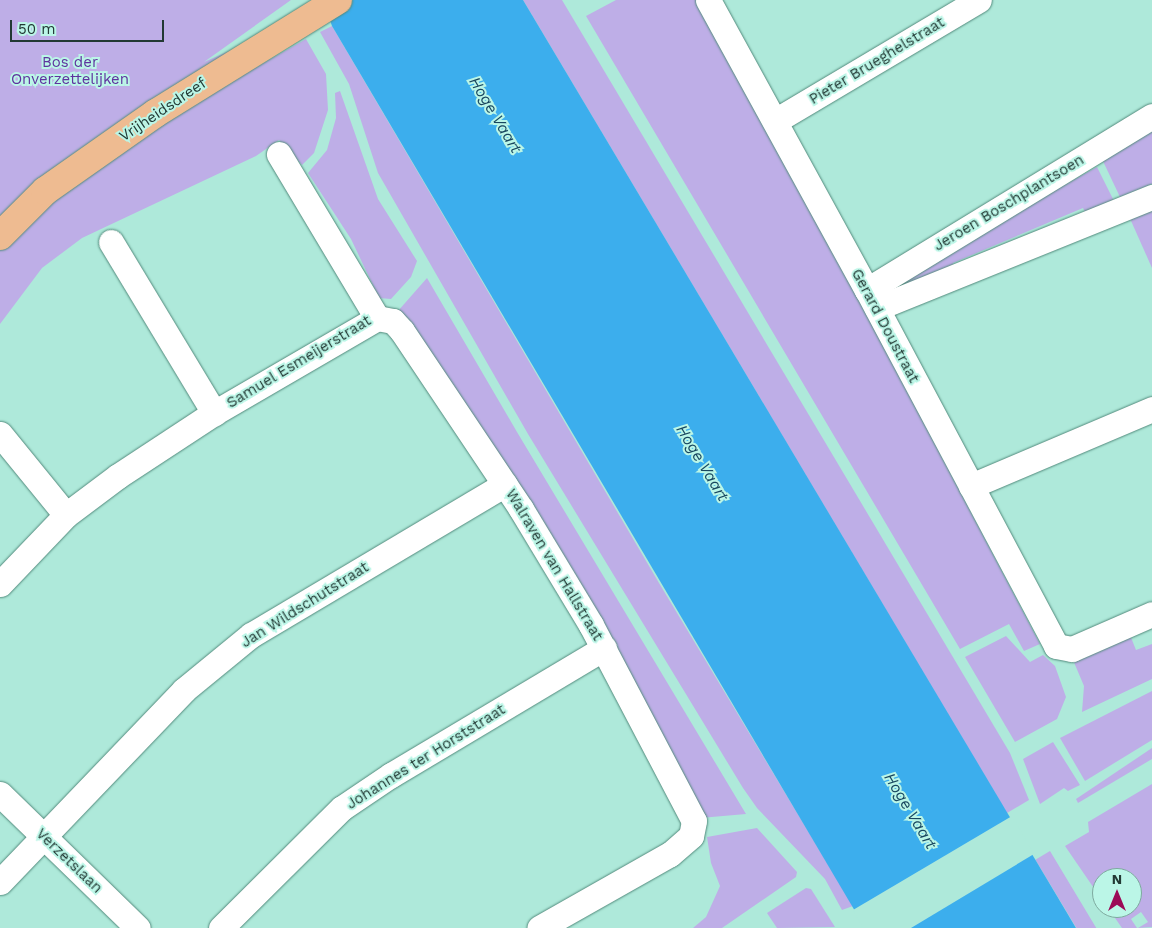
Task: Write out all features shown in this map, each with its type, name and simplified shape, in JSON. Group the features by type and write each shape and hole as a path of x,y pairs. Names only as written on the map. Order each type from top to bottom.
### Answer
{"main road":[{"name":"Vrijheidsdreef","path":"0,236 45,191 156,114 338,0"}],"street":[{"name":"Gerard Doustraat","path":"708,0 872,299 1052,640 1064,650 1152,614"},
{"name":"Pieter Brueghelstraat","path":"775,121 979,0"},
{"name":"Jeroen Boschplantsoen","path":"872,299 1152,116"},
{"name":"Samuel Esmeijerstraat","path":"0,584 66,515 214,413 377,318 279,154"},
{"path":"872,299 1152,197"},
{"name":"Samuel Esmeijerstraat","path":"111,242 214,413"},
{"name":"Walraven van Hallstraat","path":"377,318 393,321 402,331 505,484 604,648 694,821 691,836 670,854 540,928"},
{"path":"971,486 1152,409"},
{"path":"0,434 66,515"},
{"name":"Jan Wildschutstraat","path":"0,882 184,690 251,636 505,484"},
{"name":"Johannes ter Horststraat","path":"221,928 342,808 391,775 604,648"},
{"name":"Verzetslaan","path":"0,794 138,928"}],"green space":[{"name":"Bos der Onverzettelijken","path":"0,0 291,0 204,62 263,36 134,112 73,154 0,223"},
{"path":"523,0 562,0 1010,753 1029,800 1007,813"},
{"path":"616,0 702,0 1040,644 1024,651 1009,624 960,649 586,16"},
{"path":"332,26 659,583 853,906 842,910 825,879 757,808 743,788 528,434 378,173 349,84 320,32"},
{"path":"306,39 326,74 328,110 314,153 302,165 279,140 256,156 82,238 42,268 0,324 0,243 28,217 152,126"},
{"path":"340,91 378,199 417,261 411,277 391,299 379,298 351,239 308,173 327,150 336,118 335,93"},
{"path":"1152,128 1152,184 1120,197 1101,157"},
{"path":"1097,167 1114,201 1086,214 1083,208 953,263 955,269 884,294 1055,184 1059,188"},
{"path":"1152,203 1152,268 1128,214"},
{"path":"427,278 746,814 700,818 398,311"},
{"path":"1130,635 1136,650 1152,644 1152,679 1082,712 1084,686 1073,660"},
{"path":"1006,636 1030,662 1043,655 1055,666 1066,697 1057,719 1015,742 965,657"},
{"path":"1152,691 1152,740 1085,781 1060,738"},
{"path":"1053,742 1080,785 1068,791 1064,788 1040,804 1023,759"},
{"path":"1152,748 1152,759 1078,803 1076,799"},
{"path":"1152,784 1152,927 1138,928 1148,922 1142,913 1142,868 1092,868 1092,885 1065,846 1089,832 1088,822"},
{"path":"757,828 797,872 796,877 722,928 693,928 706,917 720,886 711,863 707,837"},
{"path":"1050,851 1096,928 1076,928 1035,860"},
{"path":"806,888 811,889 835,927 777,928 767,913"},
{"path":"1115,918 1132,918 1131,919 1137,928 1122,928"}],"water":[{"name":"Hoge Vaart","path":"323,0 523,0 1076,928 865,928 332,26"}],"pier":[{"path":"1012,816 1034,854 911,928 863,928 853,910"}]}
